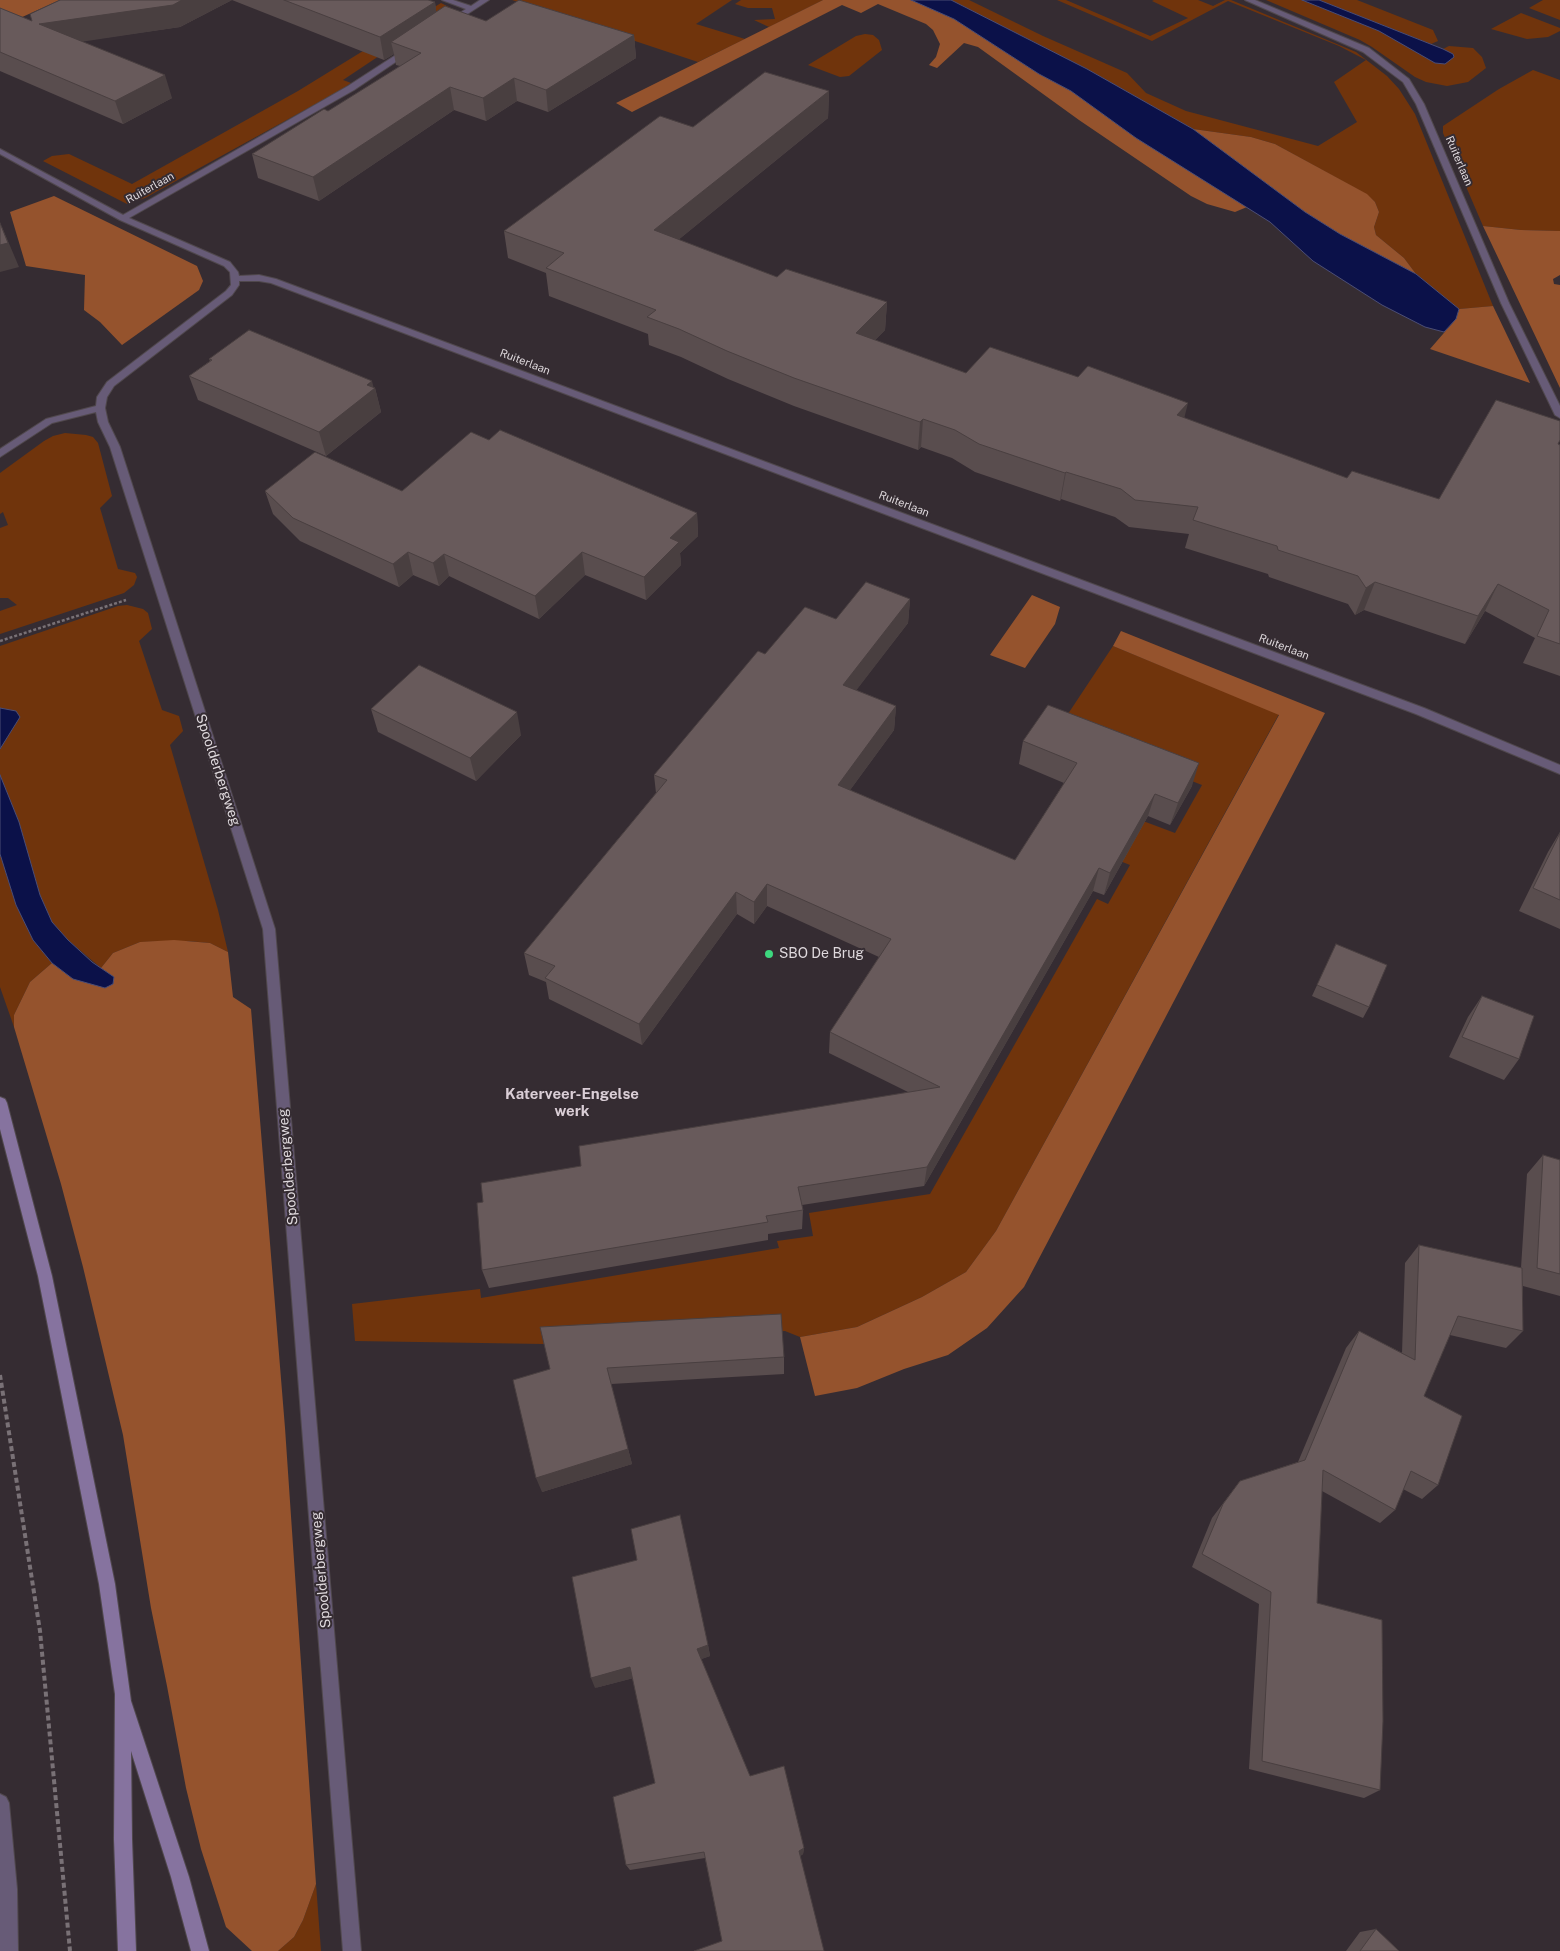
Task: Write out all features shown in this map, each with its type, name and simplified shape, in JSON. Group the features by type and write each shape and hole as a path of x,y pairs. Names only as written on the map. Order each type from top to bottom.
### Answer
{"main road":[{"path":"0,1103 46,1276 107,1584 123,1694 123,1839 127,1951"},
{"path":"123,1694 180,1876 200,1951"}],"street":[{"path":"446,0 472,9"},
{"path":"448,25 485,0"},
{"name":"Ruiterlaan","path":"1249,0 1366,50 1406,81 1420,104 1505,303 1560,415"},
{"name":"Ruiterlaan","path":"123,218 351,88 415,46"},
{"name":"Ruiterlaan","path":"0,151 123,218 227,264 234,272 236,279 259,278 282,284 1420,712 1560,770"},
{"path":"0,454 49,421 100,408 105,390 124,372 219,303 235,286 236,279"},
{"name":"Spoolderbergweg","path":"100,408 103,422 115,447 269,929 352,1951"},
{"path":"0,1803 8,1889 9,1951"}],"path":[{"path":"0,641 160,589"},
{"path":"0,1375 40,1631 70,1951"}],"shaded area":[{"path":"0,0 60,0 0,27"},
{"path":"512,0 732,0 696,24 745,39 698,62"},
{"path":"741,0 823,0 769,27 754,20 775,19 772,8 748,8 735,4"},
{"path":"823,0 911,0 954,19 1039,74 1071,91 1136,138 1247,207 1235,212 1207,204 1191,196 1079,120 978,47 964,43 937,68 929,65 936,57 940,44 933,30 926,24 878,4 861,13 842,5 632,112 616,103"},
{"path":"911,0 951,0 1087,69 1193,129 1305,212 1340,234 1416,274 1459,309 1456,319 1444,332 1425,327 1382,305 1313,261 1270,222 1136,138 1071,91 1039,74 954,19"},
{"path":"951,0 969,0 1043,36 1127,73 1146,93 1186,111 1318,146 1357,122 1334,82 1366,60 1339,46 1228,1 1152,41 1057,0 1066,0 1150,36 1188,18 1152,1 1154,0 1198,0 1213,6 1225,0 1231,0 1356,52 1387,76 1399,89 1415,114 1493,306 1459,309 1416,274 1404,258 1376,235 1374,227 1379,212 1375,202 1366,194 1275,144 1251,137 1193,129 1087,69"},
{"path":"1266,0 1302,0 1379,31 1435,63 1453,54 1443,49 1449,46 1473,48 1482,57 1486,68 1468,82 1447,86 1426,82 1415,77 1360,40"},
{"path":"1302,0 1319,0 1443,49 1453,54 1454,57 1445,64 1435,63 1379,31"},
{"path":"1319,0 1357,0 1433,30 1438,41 1431,44"},
{"path":"1543,0 1560,0 1560,20 1529,8"},
{"path":"441,3 451,8 452,11 433,20 343,80 351,83 343,89 145,198 127,204 43,161 52,156 69,154 132,184 298,91"},
{"path":"1521,13 1560,28 1560,31 1548,37 1527,39 1491,29"},
{"path":"873,35 879,40 882,50 849,76 840,77 808,65 856,36"},
{"path":"1533,70 1560,80 1560,231 1521,230 1483,226 1443,133 1443,126 1499,89"},
{"path":"1193,129 1251,137 1275,144 1367,194 1375,202 1379,212 1374,227 1376,235 1404,258 1416,274 1340,234 1305,212"},
{"path":"54,196 197,266 203,281 199,290 122,345 100,322 84,310 85,275 26,266 10,212"},
{"path":"1483,226 1521,230 1560,231 1560,275 1553,279 1554,284 1560,285 1560,388"},
{"path":"1493,306 1530,383 1430,349 1456,319 1459,309"},
{"path":"65,433 93,437 98,443 112,496 100,508 118,569 135,573 137,577 134,585 124,593 0,634 0,611 17,605 8,598 0,598 0,528 8,525 3,512 0,514 0,473 44,441"},
{"path":"1032,595 1060,607 1055,624 1025,668 990,655"},
{"path":"127,605 143,609 148,613 152,629 139,641 162,710 179,716 183,731 170,745 218,910 228,952 210,943 188,941 140,942 113,953 101,968 68,940 52,922 40,895 19,822 0,775 0,749 20,717 0,708 0,646 118,606"},
{"path":"1121,631 1325,713 1024,1287 987,1328 948,1355 904,1369 857,1388 815,1396 800,1337 857,1327 922,1297 966,1272 996,1231 1279,715 1113,646"},
{"path":"1113,646 1279,714 996,1231 966,1272 922,1297 857,1327 800,1337 785,1331 545,1344 355,1341 352,1304 480,1289 481,1298 779,1248 777,1241 813,1236 809,1213 930,1194 1097,899 1108,904 1130,865 1120,861 1143,821 1175,833 1202,785 1058,729"},
{"path":"0,708 16,711 20,717 0,749"},
{"path":"0,775 19,822 40,895 52,922 92,962 114,977 113,984 105,988 73,979 52,963 33,940 16,905 0,854"},
{"path":"0,854 16,905 33,940 52,963 30,982 14,1015 14,1027 0,987"},
{"path":"174,940 210,943 228,952 233,997 251,1009 285,1428 316,1884 303,1920 294,1937 278,1951 252,1951 226,1927 201,1849 186,1788 151,1608 123,1435 61,1184 14,1027 14,1015 30,982 52,963 73,979 114,977 101,968 113,953 140,942"},
{"path":"316,1884 321,1951 278,1951 294,1937 303,1920"}],"building":[{"path":"60,0 182,0 173,5 39,24 165,75 115,101 0,52 0,8 32,21 30,14"},
{"path":"284,0 428,0 435,2 380,37"},
{"path":"519,0 634,35 546,90 514,78 483,98 450,87 313,177 252,154 324,109 328,111 421,53 391,42 445,6 486,21"},
{"path":"765,72 829,91 654,230 777,277 786,269 887,302 856,333 966,373 990,347 1078,377 1088,366 1188,403 1177,415 1347,478 1352,471 1439,499 1496,400 1560,421 1560,440 1558,444 1560,445 1560,644 1537,636 1549,610 1498,584 1478,616 1375,582 1366,588 1358,576 1278,550 1277,546 1193,520 1198,507 1135,500 1121,489 1065,473 979,444 955,430 923,419 920,422 794,378 727,351 647,317 656,310 546,268 564,253 504,231 660,116 693,127"},
{"path":"0,223 8,243 0,245"},
{"path":"249,330 372,381 367,385 375,388 319,432 189,376"},
{"path":"500,430 697,513 670,538 679,542 644,577 582,552 535,596 444,554 433,563 408,552 393,564 293,518 265,491 315,452 402,491 471,432 489,440"},
{"path":"866,582 910,599 843,685 896,706 838,785 1015,860 1077,763 1023,741 1048,705 1199,763 1178,803 1155,794 1110,873 1099,868 927,1167 798,1187 803,1210 766,1216 768,1222 482,1270 477,1203 483,1202 481,1183 581,1166 579,1146 940,1087 830,1032 891,939 767,884 754,902 736,892 639,1024 545,978 555,966 524,953 667,780 654,775 758,651 765,654 805,607 836,619"},
{"path":"419,665 517,712 470,758 371,709"},
{"path":"1560,833 1560,900 1533,888"},
{"path":"1336,944 1387,965 1369,1007 1317,985"},
{"path":"1482,996 1534,1016 1519,1059 1462,1037"},
{"path":"1543,1155 1560,1160 1560,1274 1537,1268"},
{"path":"1419,1245 1522,1268 1523,1331 1458,1316 1424,1396 1462,1416 1438,1485 1411,1471 1395,1510 1323,1470 1317,1603 1382,1620 1383,1721 1380,1790 1262,1761 1271,1592 1202,1554 1223,1504 1240,1481 1305,1460 1359,1331 1415,1360"},
{"path":"781,1314 784,1357 607,1368 628,1449 536,1478 513,1380 550,1369 540,1327"},
{"path":"680,1515 708,1645 697,1649 750,1776 784,1766 804,1848 799,1851 824,1951 694,1951 722,1941 704,1852 626,1865 613,1797 655,1783 630,1667 591,1678 572,1577 637,1560 631,1529"},
{"path":"1376,1929 1399,1951 1360,1951"}],"place":[{"name":"SBO De Brug","path":"769,954"}],"district":[{"name":"Katerveer-Engelse werk","path":"572,1102"}]}
